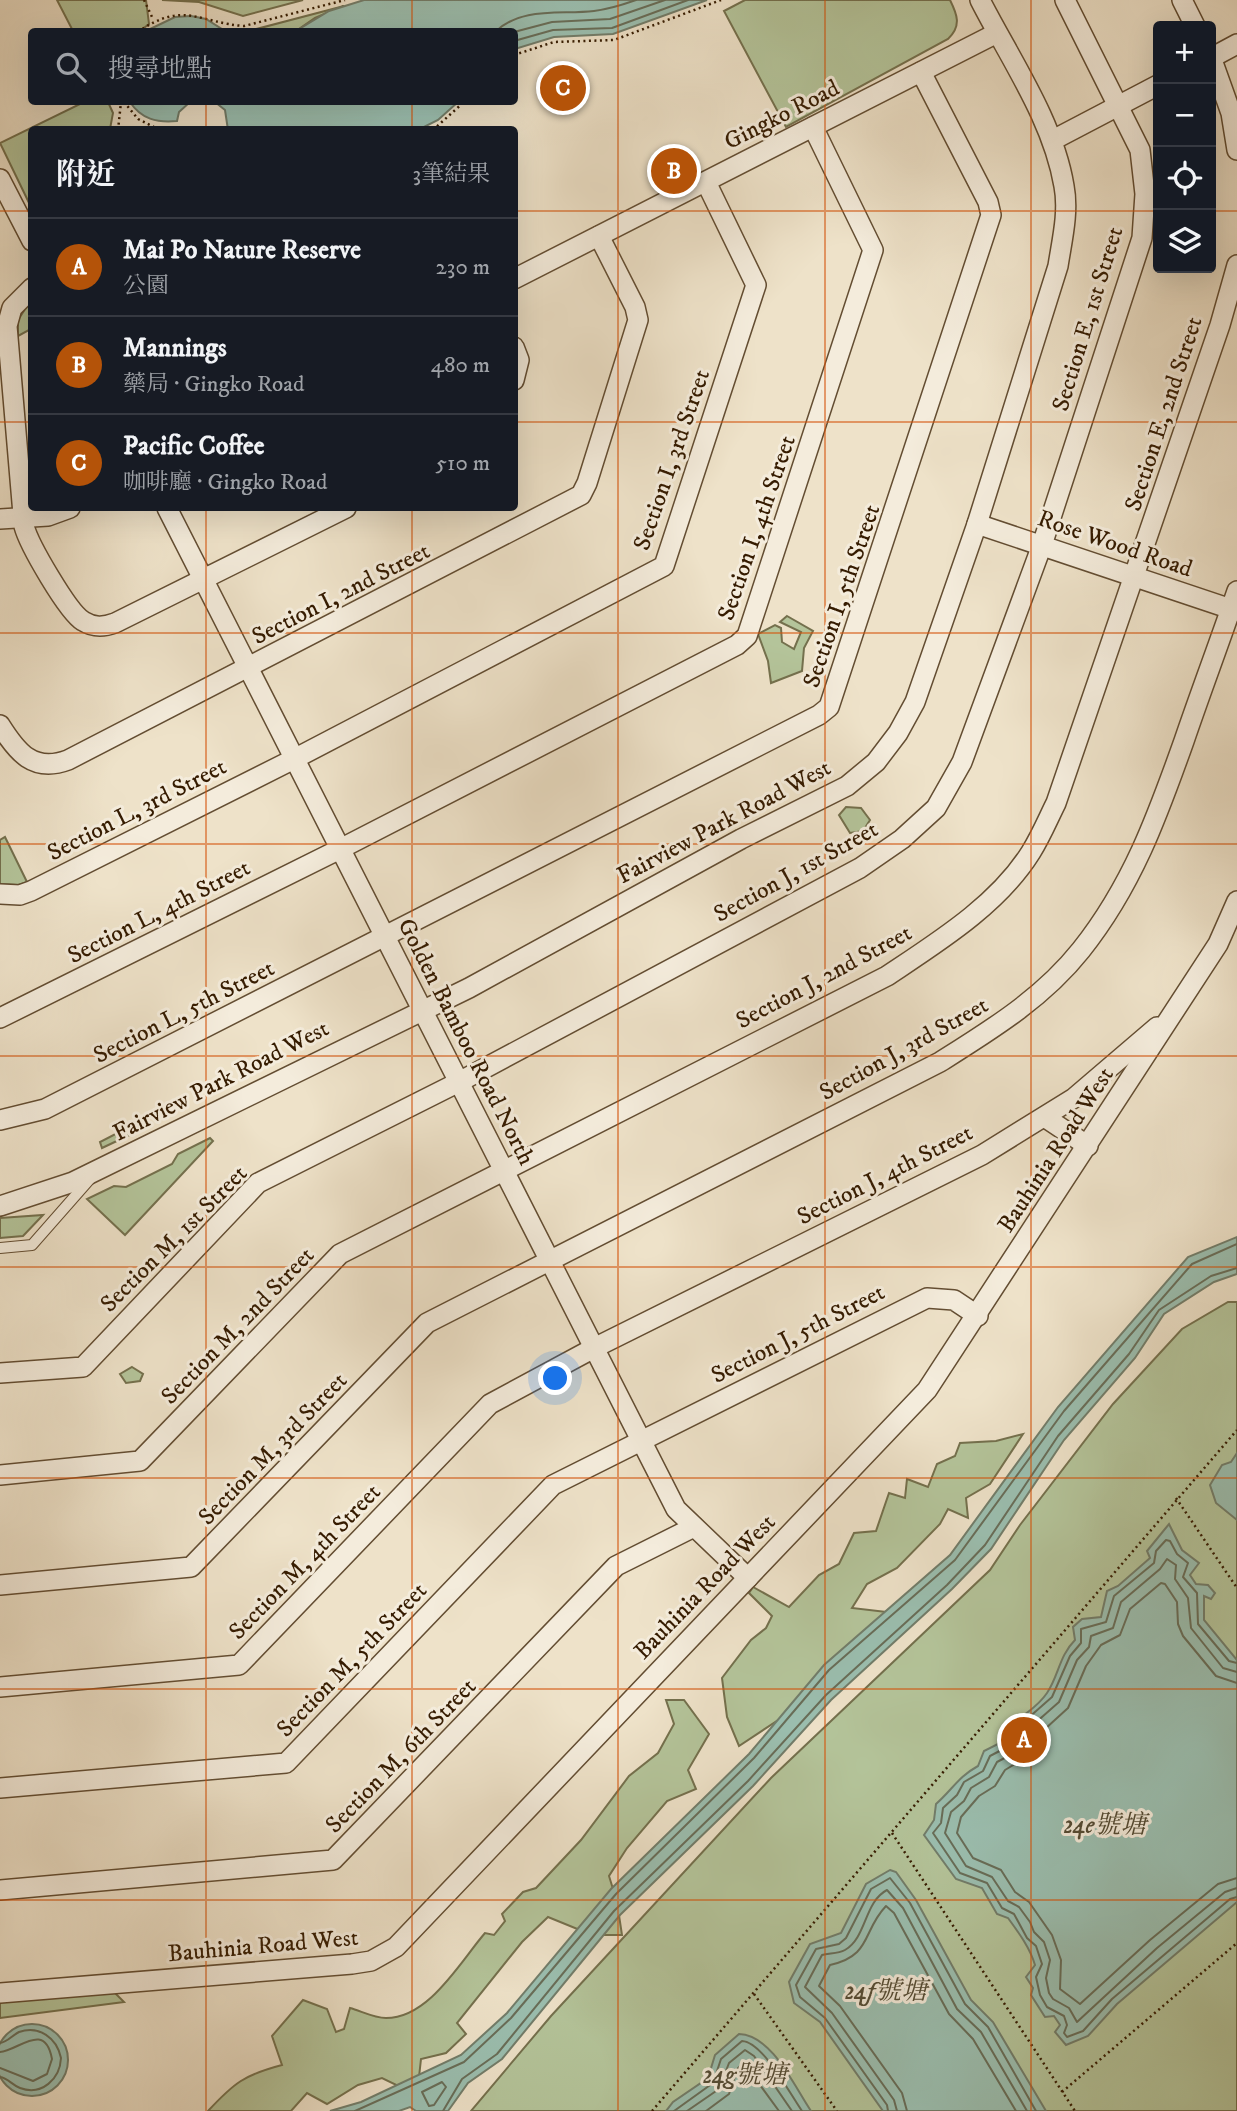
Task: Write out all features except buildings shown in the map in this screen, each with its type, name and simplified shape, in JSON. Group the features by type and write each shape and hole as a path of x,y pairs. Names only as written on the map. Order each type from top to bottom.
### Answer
{"street":[{"name":"Fairview Park Road West","path":"0,1206 49,1192 97,1171 468,988 741,839 847,786 876,762 898,733 915,702 977,524 1058,266 1065,224 1065,188 1053,140 980,0"},
{"name":"Section E, 1st Street","path":"1042,545 1142,238 1145,194 1140,150 1065,0"},
{"path":"1182,0 1192,21"},
{"name":"Gingko Road","path":"518,277 997,33"},
{"path":"1216,55 1237,44"},
{"name":"Section I, 5th Street","path":"386,938 830,707 989,229 991,215 988,202 921,72"},
{"path":"1216,72 1231,113 1237,150"},
{"path":"1053,140 1153,88"},
{"name":"Section I, 4th Street","path":"340,849 737,645 747,636 873,250 813,127"},
{"path":"0,180 28,234"},
{"name":"Section I, 3rd Street","path":"294,759 664,566 756,285 706,181"},
{"name":"Section I, 2nd Street","path":"0,725 22,756 33,762 57,764 249,669 581,495 638,320 635,307 599,236"},
{"name":"Section E, 2nd Street","path":"1135,577 1237,265"},
{"path":"28,292 12,308 7,326 23,518 27,535 36,553 73,611 92,625 115,623 340,511"},
{"path":"0,519 48,516 62,511"},
{"name":"Golden Bamboo Road North","path":"169,511 676,1509 748,1578"},
{"name":"Rose Wood Road","path":"977,524 1135,577 1235,604"},
{"name":"Section J, 1st Street","path":"459,1082 860,868 919,824 936,808 962,762 1042,545"},
{"name":"Section J, 2nd Street","path":"503,1169 887,976 940,940 992,897 1031,853 1056,803 1135,577"},
{"name":"Section J, 3rd Street","path":"550,1262 940,1062 1002,1023 1040,992 1080,951 1114,904 1147,842 1235,604"},
{"name":"Section L, 3rd Street","path":"0,894 20,895 31,891 294,759"},
{"name":"Section L, 4th Street","path":"0,1018 340,849"},
{"name":"Bauhinia Road West","path":"0,1993 352,1964 380,1957 403,1940 927,1390 978,1316 1218,944 1237,901"},
{"name":"Section L, 5th Street","path":"0,1120 45,1109 386,938"},
{"name":"Section J, 4th Street","path":"594,1348 982,1155 1046,1118 1102,1076 1175,1011"},
{"name":"Section M, 1st Street","path":"0,1373 83,1367 258,1183 459,1082"},
{"path":"1046,1118 1088,1146"},
{"name":"Section M, 2nd Street","path":"0,1475 140,1461 340,1254 503,1169"},
{"name":"Section M, 3rd Street","path":"0,1585 179,1571 197,1564 427,1323 550,1262"},
{"name":"Section J, 5th Street","path":"641,1441 927,1298 954,1300 978,1316"},
{"name":"Section M, 4th Street","path":"0,1687 239,1665 490,1404 594,1348"},
{"name":"Section M, 5th Street","path":"0,1788 286,1763 553,1485 641,1441"},
{"name":"Section M, 6th Street","path":"0,1890 333,1860 616,1566 694,1527"}],"lane":[{"path":"0,1248 32,1245 97,1171"}],"path":[{"path":"144,0 154,20"},
{"path":"143,28 171,13 196,12 231,25 244,26 345,0"},
{"path":"518,54 554,42 614,40 721,0"},
{"path":"119,126 122,105"},
{"path":"125,105 138,119 152,126"},
{"path":"437,126 461,105"},
{"path":"652,2111 1176,1497 1237,1430"},
{"path":"1176,1497 1237,1588"},
{"path":"892,1832 1075,2111"},
{"path":"1062,2092 1237,1943"},
{"path":"754,1994 837,2111"}],"shaded area":[{"path":"57,0 146,0 149,24 144,28 71,28"},
{"path":"162,0 303,0 243,16 199,2"},
{"path":"745,0 950,0 957,25 948,39 786,127 724,11"},
{"path":"344,6 315,18 300,28 260,28"},
{"path":"78,105 109,105 113,113 111,126 35,126"},
{"path":"28,129 28,201 0,143"},
{"path":"28,305 28,331 18,336 18,320"},
{"path":"787,616 813,631 804,648 802,671 771,683 768,661 758,634 775,625 781,628 782,642 794,649 801,632 780,622"},
{"path":"846,807 861,808 870,820 863,831 850,833 839,815"},
{"path":"5,837 27,882 18,885 0,884 0,840"},
{"path":"131,1126 138,1131 102,1148 100,1142"},
{"path":"210,1138 213,1141 125,1235 87,1199 114,1186 126,1187 172,1164 178,1154"},
{"path":"43,1215 23,1236 0,1238 0,1218"},
{"path":"1228,1302 1237,1302 1237,2111 471,2111 551,2016 771,1778 990,1570 1020,1525 1113,1404 1182,1329"},
{"path":"132,1367 143,1374 140,1381 126,1383 120,1374"},
{"path":"1023,1434 990,1484 966,1498 968,1518 948,1509 940,1524 897,1568 867,1584 852,1608 895,1613 792,1711 739,1746 727,1717 722,1678 751,1640 766,1628 772,1616 749,1593 753,1587 789,1607 819,1575 839,1564 854,1533 876,1531 889,1493 905,1498 907,1479 928,1487 937,1464 955,1456 960,1443 996,1441"},
{"path":"666,1700 684,1700 709,1734 688,1770 696,1789 667,1801 627,1848 609,1876 617,1902 622,1935 592,1935 548,1917 522,1942 457,2023 466,2034 446,2053 421,2059 417,2095 382,2078 358,2085 327,2104 307,2093 291,2111 208,2111 240,2081 282,2065 272,2036 303,2000 327,2009 336,2032 344,2029 350,2008 386,2018 402,2016 430,1999 485,1933 494,1935 505,1921 502,1914 523,1892 536,1888 581,1840 629,1776 658,1753 674,1724"},
{"path":"114,1992 124,2002 0,2018 0,2002"}],"water":[{"path":"364,0 707,0 613,34 554,37 518,48 518,28 301,28 329,11"},
{"path":"175,17 206,19 220,28 152,28"},
{"path":"132,105 187,105 179,112 177,121 156,120 144,116"},
{"path":"219,105 455,105 438,120 426,126 227,126 225,110"},
{"path":"1237,1237 1237,1274 1214,1282 1164,1314 1135,1358 1064,1440 991,1549 952,1589 831,1700 753,1786 620,1915 502,2059 468,2083 448,2111 416,2111 410,2107 399,2111 330,2111 361,2102 461,2055 507,2013 611,1889 749,1754 824,1665 950,1555 1058,1407 1188,1257"},
{"path":"1237,1453 1237,1520 1216,1503 1210,1485 1222,1465 1231,1462"},
{"name":"24e號塘","path":"1169,1524 1182,1550 1199,1563 1190,1575 1196,1584 1208,1585 1215,1593 1211,1599 1204,1596 1204,1620 1237,1660 1237,1902 1117,2004 1088,2036 1066,2045 1055,2032 1060,2025 1054,2016 1045,2017 1031,1995 1033,1988 1026,1977 1035,1965 1020,1935 1008,1918 997,1914 982,1888 956,1879 924,1835 934,1820 936,1804 960,1779 978,1766 984,1751 1004,1741 1014,1724 1047,1693 1066,1652 1075,1640 1073,1627 1082,1619 1101,1617 1107,1591 1118,1586 1150,1558 1147,1551"},
{"name":"24f號塘","path":"890,1870 896,1872 916,1900 971,2000 993,2022 1046,2111 883,2111 820,2022 794,2003 789,1982 810,1944 841,1933 866,1884"},
{"path":"32,2024 52,2030 62,2040 67,2053 67,2067 62,2080 58,2086 46,2093 32,2096 18,2093 6,2086 -1,2074 -1,2046 6,2034 18,2027"},
{"name":"24g號塘","path":"739,2034 762,2043 772,2052 811,2111 666,2111 673,2102 708,2078 715,2055"}],"place":[{"name":"Pacific Coffee","path":"563,88"},
{"name":"Mannings","path":"674,171"},
{"name":"Mai Po Nature Reserve","path":"1024,1740"}]}
